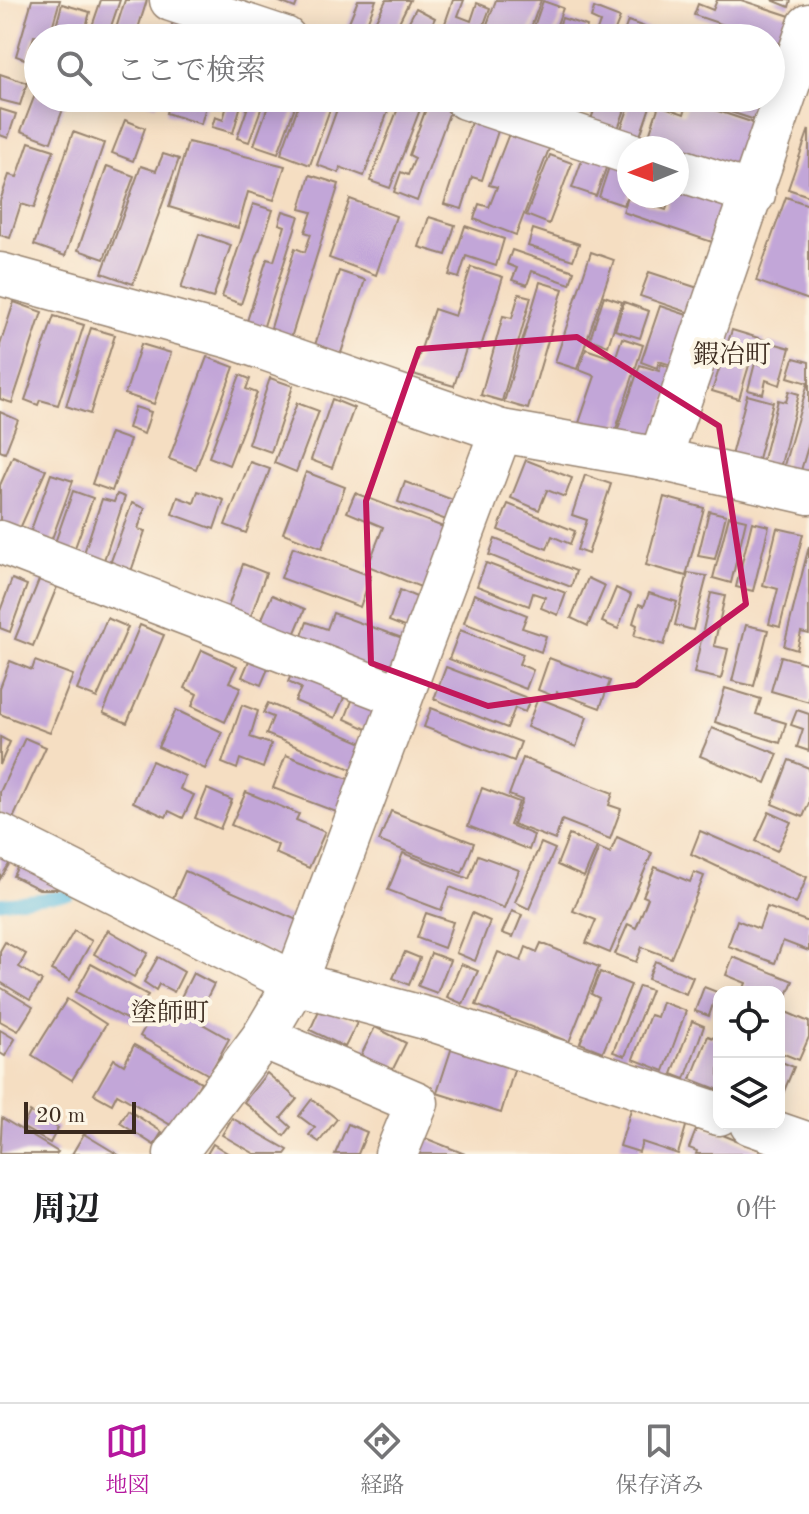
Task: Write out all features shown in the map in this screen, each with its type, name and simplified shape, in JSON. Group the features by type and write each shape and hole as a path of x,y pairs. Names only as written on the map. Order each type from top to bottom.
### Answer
{"street":[{"path":"171,0 243,24"},
{"path":"785,99 809,25"},
{"path":"507,112 617,149"},
{"path":"660,459 781,112"},
{"path":"689,173 754,194"},
{"path":"0,274 230,337 501,431 660,459 809,493"},
{"path":"175,1154 263,1037 295,983 501,431"},
{"path":"0,542 400,696"},
{"path":"0,835 295,983 429,1019 713,1112"},
{"path":"263,1037 417,1103 396,1154"},
{"path":"776,1130 802,1136"}],"highlighted area":[{"path":"577,337 719,426 746,604 636,685 488,706 371,663 366,501 419,349"}],"building":[{"path":"32,0 60,0 53,24 25,24"},
{"path":"101,0 120,0 112,24 93,24"},
{"path":"125,0 147,0 139,24 117,24"},
{"path":"275,0 298,0 295,8"},
{"path":"358,0 376,0 367,24 348,24"},
{"path":"386,0 410,0 398,24 374,24"},
{"path":"453,0 464,0 458,16 471,21 477,3 490,8 484,24 445,24"},
{"path":"496,0 541,0 532,24 487,24"},
{"path":"717,0 741,0 790,16 785,32 785,24 721,24 694,15 698,4 713,10"},
{"path":"772,0 791,0 789,7"},
{"path":"543,1 563,8 557,24 535,24"},
{"path":"62,4 90,12 87,24 57,24"},
{"path":"416,8 435,18 432,24 407,24"},
{"path":"594,8 620,18 618,24 599,24 591,18"},
{"path":"197,10 214,15 211,24 193,24"},
{"path":"175,17 185,21 184,24 172,24"},
{"path":"562,18 581,24 560,24"},
{"path":"24,28 24,59 16,56"},
{"path":"0,74 24,82 20,105 0,100"},
{"path":"0,109 16,114 8,138 0,135"},
{"path":"28,112 62,112 51,142 21,131"},
{"path":"166,112 204,112 201,124"},
{"path":"225,112 239,112 233,133 212,127 215,117 223,120"},
{"path":"246,112 260,112 249,142 237,138"},
{"path":"266,112 293,112 278,153 254,145"},
{"path":"296,112 329,112 310,165 281,154"},
{"path":"336,112 388,112 364,176 340,167 339,173 317,165"},
{"path":"397,112 419,112 390,188 370,181"},
{"path":"425,112 450,112 417,201 394,192 401,172 408,175 415,158 409,155"},
{"path":"594,112 624,112 618,129 591,119"},
{"path":"627,112 648,112 640,136 621,129"},
{"path":"657,112 721,112 757,124 742,172 689,155 689,136 649,136"},
{"path":"731,112 761,112 758,121"},
{"path":"473,116 500,125 482,180 472,177 462,209 444,204"},
{"path":"125,120 145,128 133,161 112,153"},
{"path":"512,126 552,141 516,235 474,219 479,204 489,207 497,187 489,185"},
{"path":"809,129 809,196 788,189"},
{"path":"73,132 104,143 65,256 34,245"},
{"path":"29,142 54,150 34,208 21,204 10,238 0,235 0,201 9,175 17,177"},
{"path":"188,142 285,166 274,200 248,192 238,228 169,207"},
{"path":"585,152 609,160 596,196 572,188"},
{"path":"163,154 179,159 133,284 102,273 141,166 156,171"},
{"path":"550,155 572,163 549,224 526,215"},
{"path":"611,161 617,163 617,203 599,197"},
{"path":"107,166 134,176 104,259 78,250"},
{"path":"310,175 339,184 291,338 270,331 295,248 305,252 311,234 305,232 312,212 300,209"},
{"path":"689,191 731,205 718,244 623,212 624,208 689,208"},
{"path":"786,197 809,205 809,300 756,281"},
{"path":"350,199 396,216 376,275 329,258"},
{"path":"253,204 273,210 241,304 222,297"},
{"path":"283,211 299,216 263,329 246,324 267,259 274,261 285,226 279,224"},
{"path":"429,217 455,225 446,255 419,247"},
{"path":"465,226 504,239 496,266 466,256 459,278 449,275"},
{"path":"533,229 579,244 573,260 528,246"},
{"path":"199,234 231,245 213,298 181,288"},
{"path":"512,250 574,271 570,284 532,271 527,285 512,280 517,268 507,264"},
{"path":"591,252 614,260 577,369 555,362"},
{"path":"471,267 503,277 480,350 467,346 454,386 413,374 434,309 455,316"},
{"path":"339,271 365,280 341,353 315,345"},
{"path":"649,272 701,289 693,314 640,296"},
{"path":"540,282 563,289 528,409 504,402"},
{"path":"519,294 531,297 502,401 481,395 503,316 512,318"},
{"path":"604,296 622,302 608,346 590,339"},
{"path":"14,302 42,312 12,403 0,399 0,345"},
{"path":"624,302 649,311 640,338 615,330"},
{"path":"660,306 693,317 677,367 659,361 657,368 641,362"},
{"path":"54,316 84,325 58,405 40,400 38,405 25,400"},
{"path":"91,328 115,335 90,414 66,406"},
{"path":"732,330 765,340 758,359 726,348"},
{"path":"622,338 643,345 614,435 579,423 595,376 579,370 586,349 615,359"},
{"path":"769,342 790,348 780,385 766,380 763,394 748,390 755,363 763,365"},
{"path":"141,344 171,353 154,404 125,394"},
{"path":"724,354 750,362 739,399 712,391"},
{"path":"207,357 234,367 196,469 169,459"},
{"path":"794,358 809,362 809,443 797,484 780,479 808,383 788,377"},
{"path":"661,364 677,370 652,443 617,432 640,365 659,371"},
{"path":"240,375 250,379 246,389 257,393 229,465 209,457"},
{"path":"270,378 293,386 271,452 248,444"},
{"path":"789,391 799,394 778,476 760,471 778,400 786,402"},
{"path":"747,395 773,402 755,470 729,463"},
{"path":"332,399 354,408 332,468 311,460"},
{"path":"297,403 319,411 296,472 274,463"},
{"path":"135,407 151,412 144,434 128,428"},
{"path":"0,412 18,420 5,453 0,451"},
{"path":"110,433 130,440 112,491 92,484"},
{"path":"13,456 46,470 14,542 0,536 0,485"},
{"path":"526,460 572,478 565,497 547,490 539,510 511,498"},
{"path":"250,462 270,469 246,533 225,525"},
{"path":"306,472 345,487 322,548 283,533"},
{"path":"51,474 73,481 46,555 25,547"},
{"path":"585,475 611,484 588,554 577,550 587,520 572,515"},
{"path":"405,482 461,503 454,523 398,502"},
{"path":"73,491 93,498 69,564 50,557"},
{"path":"198,491 224,500 214,529 172,514 178,497 194,503"},
{"path":"355,493 451,530 428,590 368,566 383,527 347,512"},
{"path":"117,494 125,497 100,572 80,565 102,499 114,502"},
{"path":"664,497 704,508 686,576 646,565"},
{"path":"132,503 145,508 138,529 145,531 127,583 106,575"},
{"path":"508,504 575,531 570,544 552,536 547,549 498,530"},
{"path":"709,511 726,515 715,559 698,556"},
{"path":"729,516 746,520 731,583 713,578"},
{"path":"752,522 769,526 753,591 736,587"},
{"path":"777,528 803,534 780,627 769,624 778,589 763,585"},
{"path":"495,539 576,571 571,587 489,555"},
{"path":"809,546 809,634 801,632 797,650 784,646"},
{"path":"293,547 371,576 360,607 281,578"},
{"path":"486,563 566,593 558,615 541,608 545,597 533,593 529,606 477,586"},
{"path":"243,564 266,573 251,616 228,607"},
{"path":"688,573 707,576 693,630 675,625"},
{"path":"41,575 59,582 33,646 15,639"},
{"path":"588,578 605,586 588,626 571,618"},
{"path":"12,579 27,585 10,632 0,628 0,611"},
{"path":"616,588 631,595 618,629 602,622"},
{"path":"400,590 421,599 409,629 389,621"},
{"path":"649,593 677,602 664,645 634,636 637,625 633,623 639,604 644,606"},
{"path":"711,593 725,596 714,646 728,649 721,679 694,673"},
{"path":"474,594 527,615 522,628 546,636 541,652 464,623"},
{"path":"272,595 305,609 291,642 258,628"},
{"path":"333,613 408,640 394,678 299,644 307,622 327,629"},
{"path":"107,618 128,627 97,698 77,690"},
{"path":"140,625 164,635 127,723 103,713"},
{"path":"746,625 768,630 754,686 732,681"},
{"path":"460,630 523,654 519,664 533,670 526,689 449,659"},
{"path":"202,650 237,666 229,682 241,687 225,722 192,706 197,694 185,688"},
{"path":"251,656 270,664 261,685 242,677"},
{"path":"781,656 809,664 809,702 771,691"},
{"path":"549,658 610,681 600,708 557,692 556,697 538,690"},
{"path":"10,661 32,670 35,661 73,675 50,733 0,714 0,688"},
{"path":"446,667 530,699 525,712 515,708 507,728 434,699"},
{"path":"294,668 347,691 335,718 295,701 301,688 288,682"},
{"path":"725,688 761,699 756,714 786,723 780,743 715,722"},
{"path":"355,693 383,705 371,731 345,719"},
{"path":"538,698 587,717 576,747 527,727"},
{"path":"268,703 365,744 353,770 266,734 273,717 263,713"},
{"path":"242,705 258,711 250,737 271,744 263,768 240,759 237,769 222,763"},
{"path":"431,708 521,742 514,761 424,727"},
{"path":"176,710 222,732 205,769 158,747"},
{"path":"797,710 809,714 809,751 797,747 803,729 791,725"},
{"path":"712,728 778,754 766,783 700,756"},
{"path":"0,737 10,742 0,765"},
{"path":"25,738 46,747 12,821 0,815 0,792"},
{"path":"286,755 351,780 339,813 273,788"},
{"path":"523,758 613,793 609,805 621,809 610,839 562,820 555,840 513,824 522,800 509,795"},
{"path":"789,760 809,768 809,803 803,817 772,804"},
{"path":"152,761 185,776 180,789 194,795 183,818 169,811 166,817 133,802"},
{"path":"482,788 519,802 510,825 534,835 529,850 468,826"},
{"path":"207,789 232,800 220,829 195,818"},
{"path":"246,792 299,814 296,820 325,832 309,868 275,853 278,845 231,825"},
{"path":"391,811 474,843 462,873 379,841"},
{"path":"769,812 791,822 777,851 756,841"},
{"path":"700,831 807,877 796,904 691,854"},
{"path":"569,835 597,847 584,877 557,865"},
{"path":"617,837 652,853 610,953 586,943 596,920 573,911 599,848 610,853"},
{"path":"541,843 555,849 529,909 515,902"},
{"path":"403,853 469,879 478,855 519,870 504,908 450,887 441,910 388,890"},
{"path":"0,854 11,861 0,879"},
{"path":"22,858 65,879 61,889 39,889 13,876"},
{"path":"655,867 690,882 694,872 704,876 671,958 642,947 636,962 615,954 628,924 636,928 648,898 643,896"},
{"path":"185,871 297,920 282,958 168,909"},
{"path":"767,907 809,922 809,951 783,941 775,963 728,946 737,920 759,929"},
{"path":"512,911 522,915 513,937 502,933"},
{"path":"426,913 453,922 444,948 417,938"},
{"path":"472,913 490,921 475,961 456,953"},
{"path":"108,930 148,953 134,977 94,954"},
{"path":"74,931 92,941 70,980 51,970"},
{"path":"5,942 26,954 19,967 42,981 30,1000 0,982 0,951"},
{"path":"541,943 599,967 569,1042 476,1005 498,952 521,961 526,947 537,952"},
{"path":"405,952 420,958 409,985 393,978"},
{"path":"431,953 450,960 437,993 418,986"},
{"path":"158,957 184,972 174,992 159,984 156,990 144,982"},
{"path":"733,957 793,981 785,1000 785,986 745,986 746,983 726,975"},
{"path":"655,961 693,977 686,994 648,979"},
{"path":"91,964 148,995 133,1023 76,992"},
{"path":"461,964 478,971 463,1004 447,997"},
{"path":"600,972 631,985 603,1052 580,1043 599,998 591,994"},
{"path":"193,973 214,984 202,1008 181,997"},
{"path":"639,986 651,990 625,1056 613,1052"},
{"path":"0,987 33,1007 18,1031 0,1021"},
{"path":"704,987 713,990 709,1016 695,1011"},
{"path":"67,999 106,1024 72,1080 32,1055"},
{"path":"160,1000 229,1039 209,1075 140,1036"},
{"path":"662,1002 686,1011 664,1071 633,1059 650,1015 657,1017"},
{"path":"321,1006 357,1023 345,1047 310,1030"},
{"path":"785,1012 809,1022 809,1037 799,1060 785,1054"},
{"path":"692,1021 704,1026 685,1079 672,1074"},
{"path":"375,1027 406,1043 392,1071 361,1055"},
{"path":"0,1030 15,1039 5,1056 0,1053"},
{"path":"708,1036 713,1038 713,1088 691,1079"},
{"path":"134,1045 201,1082 176,1128 117,1094 112,1104 94,1094 114,1059 124,1065"},
{"path":"452,1047 515,1067 501,1113 437,1093"},
{"path":"785,1063 794,1067 785,1089"},
{"path":"267,1073 297,1099 281,1118 291,1127 284,1136 244,1102"},
{"path":"312,1099 337,1119 319,1142 309,1135 315,1128 299,1116"},
{"path":"632,1106 687,1123 678,1154 642,1142 639,1152 620,1146"},
{"path":"128,1110 162,1132 154,1145 120,1123"},
{"path":"30,1112 58,1128 50,1143 22,1127"},
{"path":"2,1118 58,1152 0,1154"},
{"path":"232,1118 288,1150 285,1154 255,1154 222,1135"},
{"path":"348,1124 367,1132 358,1154 335,1154"},
{"path":"698,1125 760,1150 758,1154 696,1154 697,1151 689,1148"},
{"path":"84,1134 117,1154 72,1154"},
{"path":"420,1136 465,1154 413,1154"},
{"path":"213,1144 229,1154 207,1154"}],"waterway":[{"path":"0,903 69,895"}],"district":[{"name":"鍜冶町","path":"732,354"},
{"name":"塗師町","path":"170,1012"}]}
